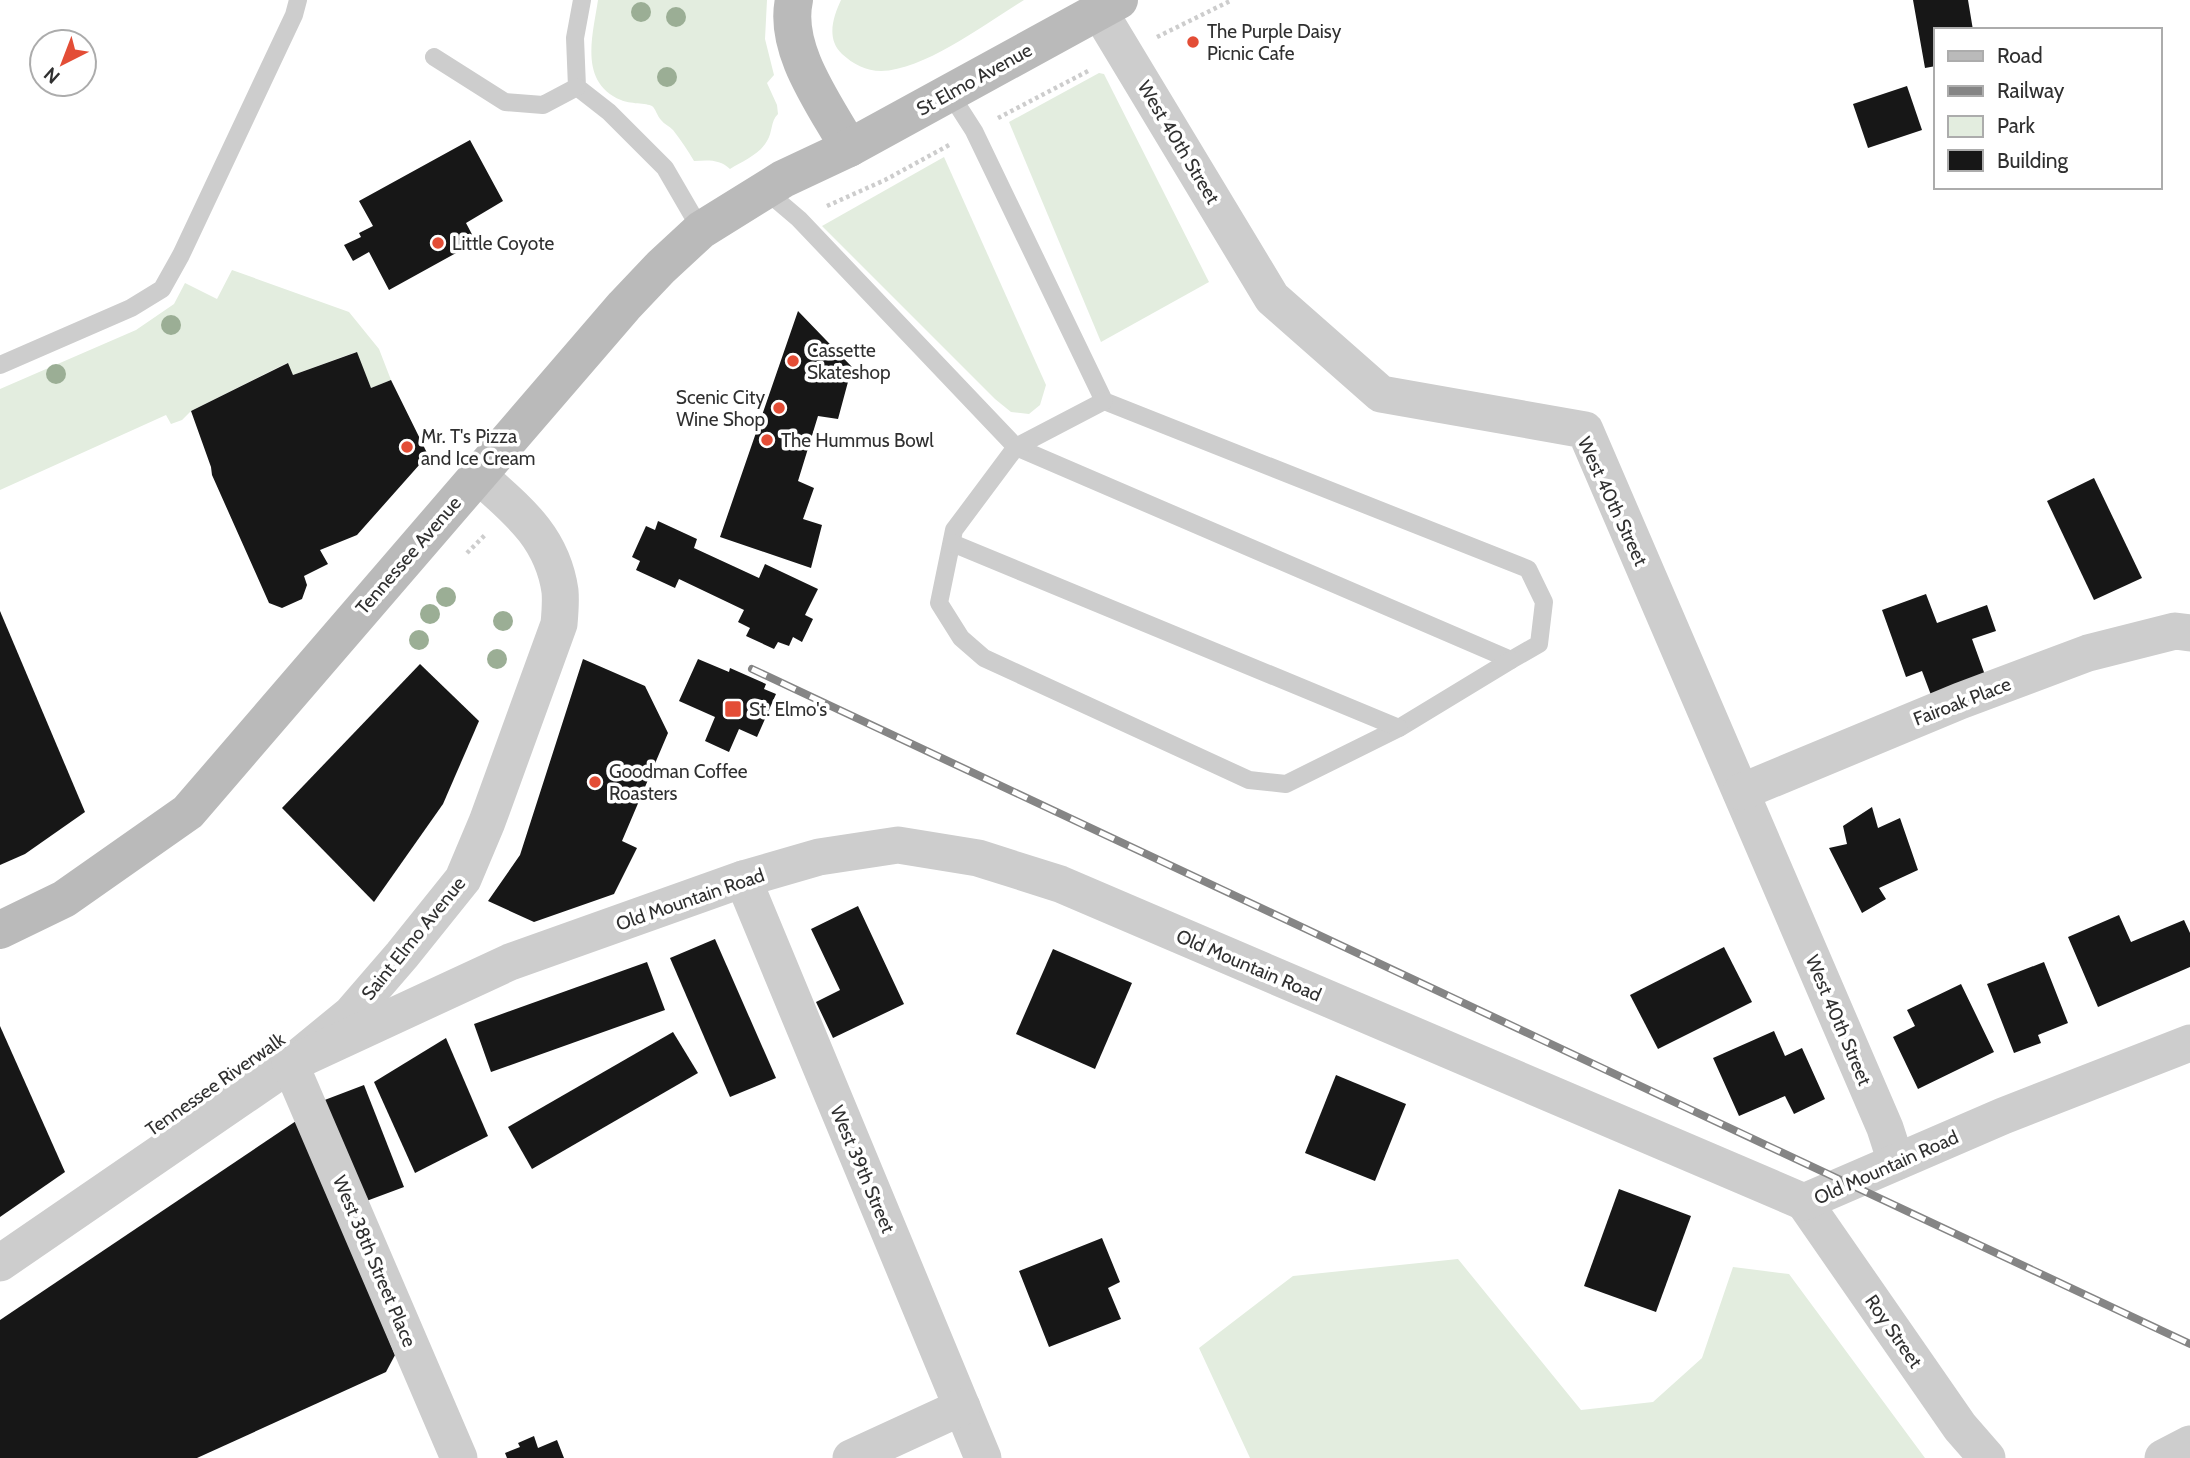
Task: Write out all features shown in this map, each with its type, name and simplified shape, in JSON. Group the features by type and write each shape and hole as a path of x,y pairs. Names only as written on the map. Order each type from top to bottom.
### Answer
{"main road":[{"path":"794,0 792,28 796,48 806,72 849,148"},
{"name":"St Elmo Avenue","path":"849,148 1109,5"},
{"name":"Tennessee Avenue","path":"0,930 64,900 188,812 660,267 701,230 783,179 849,148"}],"street":[{"name":"West 40th Street","path":"1109,5 1272,298 1381,394 1585,430 1885,1128 1896,1162"},
{"name":"Saint Elmo Avenue","path":"0,1263 290,1064 351,1014 402,956 463,879 487,822 559,624 560,592 550,556 531,524 478,475"},
{"name":"Fairoak Place","path":"1741,792 1960,701 2088,653 2175,631 2190,634"},
{"name":"Old Mountain Road","path":"290,1064 510,962 743,879 819,857 898,845 978,858 1060,884 1804,1202 2003,1116 2190,1044"},
{"name":"West 39th Street","path":"743,879 983,1458"},
{"name":"West 38th Street Place","path":"290,1064 459,1458"},
{"name":"Roy Street","path":"1804,1202 1960,1427 1987,1458"},
{"path":"851,1458 962,1407"},
{"path":"2163,1458 2190,1444"}],"lane":[{"path":"0,365 131,307 162,289 188,242 294,15 298,0"},
{"path":"582,0 575,38 577,87 609,112 665,168 701,230"},
{"path":"434,57 505,102 543,105 577,87"},
{"path":"949,92 974,131 1104,401 1528,569 1544,602 1539,644 1399,728 1286,783 1250,780 985,658 961,638 939,603 954,530 1016,447 1104,401"},
{"path":"765,190 799,219 1016,447 1511,660"},
{"path":"952,543 1399,728"}],"green space":[{"path":"598,0 767,0 765,39 774,75 767,83 778,114 764,146 730,169 709,160 694,161 652,106 624,101 607,92 594,70 592,56"},
{"path":"841,0 1024,0 936,54 898,69 881,71 855,64 837,48 832,28"},
{"path":"1099,73 1104,74 1209,282 1101,342 1009,122"},
{"path":"944,157 1046,385 1040,405 1029,414 1011,412 995,399 822,226"},
{"path":"232,270 349,312 379,349 391,380 371,388 356,352 293,375 287,363 191,411 182,420 171,424 166,415 0,490 0,389 136,330 174,304 185,283 217,299"},
{"path":"1458,1259 1581,1410 1653,1402 1702,1358 1733,1267 1789,1274 1925,1458 1250,1458 1199,1348 1293,1276"}],"building":[{"path":"1913,0 1968,0 1973,28 1934,28 1934,66 1925,68"},
{"path":"1907,86 1922,130 1868,148 1853,104"},
{"path":"470,140 503,201 466,223 476,242 389,290 369,252 353,261 344,245 361,237 359,233 373,226 359,201"},
{"path":"798,311 852,367 838,419 818,416 798,481 814,488 803,519 822,525 811,568 720,537"},
{"path":"357,352 371,388 391,380 428,455 357,535 320,550 328,564 304,576 307,585 302,599 282,608 269,603 212,475 191,411 288,363 293,375"},
{"path":"2094,478 2142,578 2094,600 2047,501"},
{"path":"658,521 697,539 694,548 759,578 765,564 818,589 805,615 813,619 802,642 793,637 789,646 778,642 774,649 746,636 750,628 738,622 744,610 679,579 675,588 636,570 640,561 632,557 646,526 655,530"},
{"path":"1926,594 1937,623 1987,605 1996,631 1972,639 1985,675 1931,695 1922,671 1906,677 1882,610"},
{"path":"0,611 85,812 25,854 0,865"},
{"path":"583,659 645,686 668,733 622,841 637,848 614,894 534,922 488,901 520,855"},
{"name":"St. Elmo's","path":"698,659 729,672 730,668 766,684 764,689 776,694 757,737 739,729 729,752 705,741 715,717 679,701"},
{"path":"420,664 479,721 443,804 374,902 282,808"},
{"path":"1872,807 1878,828 1900,818 1918,870 1879,888 1886,899 1862,913 1829,848 1847,844 1843,826"},
{"path":"858,906 904,1004 833,1038 816,1002 840,990 811,929"},
{"path":"2119,915 2131,942 2184,920 2190,933 2190,967 2098,1007 2068,937"},
{"path":"715,939 776,1078 730,1097 670,958"},
{"path":"1724,947 1752,1002 1658,1049 1630,995"},
{"path":"1053,949 1132,983 1095,1069 1016,1034"},
{"path":"647,962 665,1010 491,1072 474,1024"},
{"path":"2044,962 2068,1023 2038,1035 2041,1043 2014,1053 1987,984"},
{"path":"1961,984 1994,1052 1918,1089 1893,1037 1915,1026 1907,1010"},
{"path":"0,1026 65,1172 0,1217"},
{"path":"1774,1031 1785,1056 1802,1048 1825,1099 1794,1114 1785,1096 1739,1116 1713,1058"},
{"path":"673,1032 698,1073 532,1169 508,1127"},
{"path":"446,1038 488,1136 415,1173 374,1082"},
{"path":"1336,1075 1406,1104 1375,1181 1305,1153"},
{"path":"364,1085 404,1187 361,1203 322,1101"},
{"path":"299,1119 395,1355 386,1372 197,1458 0,1458 0,1320"},
{"path":"1619,1189 1691,1216 1656,1312 1584,1286"},
{"path":"1102,1238 1120,1282 1108,1288 1121,1319 1049,1347 1019,1271"},
{"path":"534,1436 538,1448 557,1440 564,1458 507,1458 505,1453 520,1447 518,1443"}],"railway":[{"path":"752,669 2190,1344"}],"place":[{"name":"The Purple Daisy Picnic Cafe","path":"1193,42"},
{"name":"Little Coyote","path":"438,243"},
{"name":"Cassette Skateshop","path":"793,361"},
{"name":"Scenic City Wine Shop","path":"779,408"},
{"name":"The Hummus Bowl","path":"767,440"},
{"name":"Mr. T's Pizza and Ice Cream","path":"407,447"},
{"name":"St. Elmo's","path":"733,709"},
{"name":"Goodman Coffee Roasters","path":"595,782"}]}
